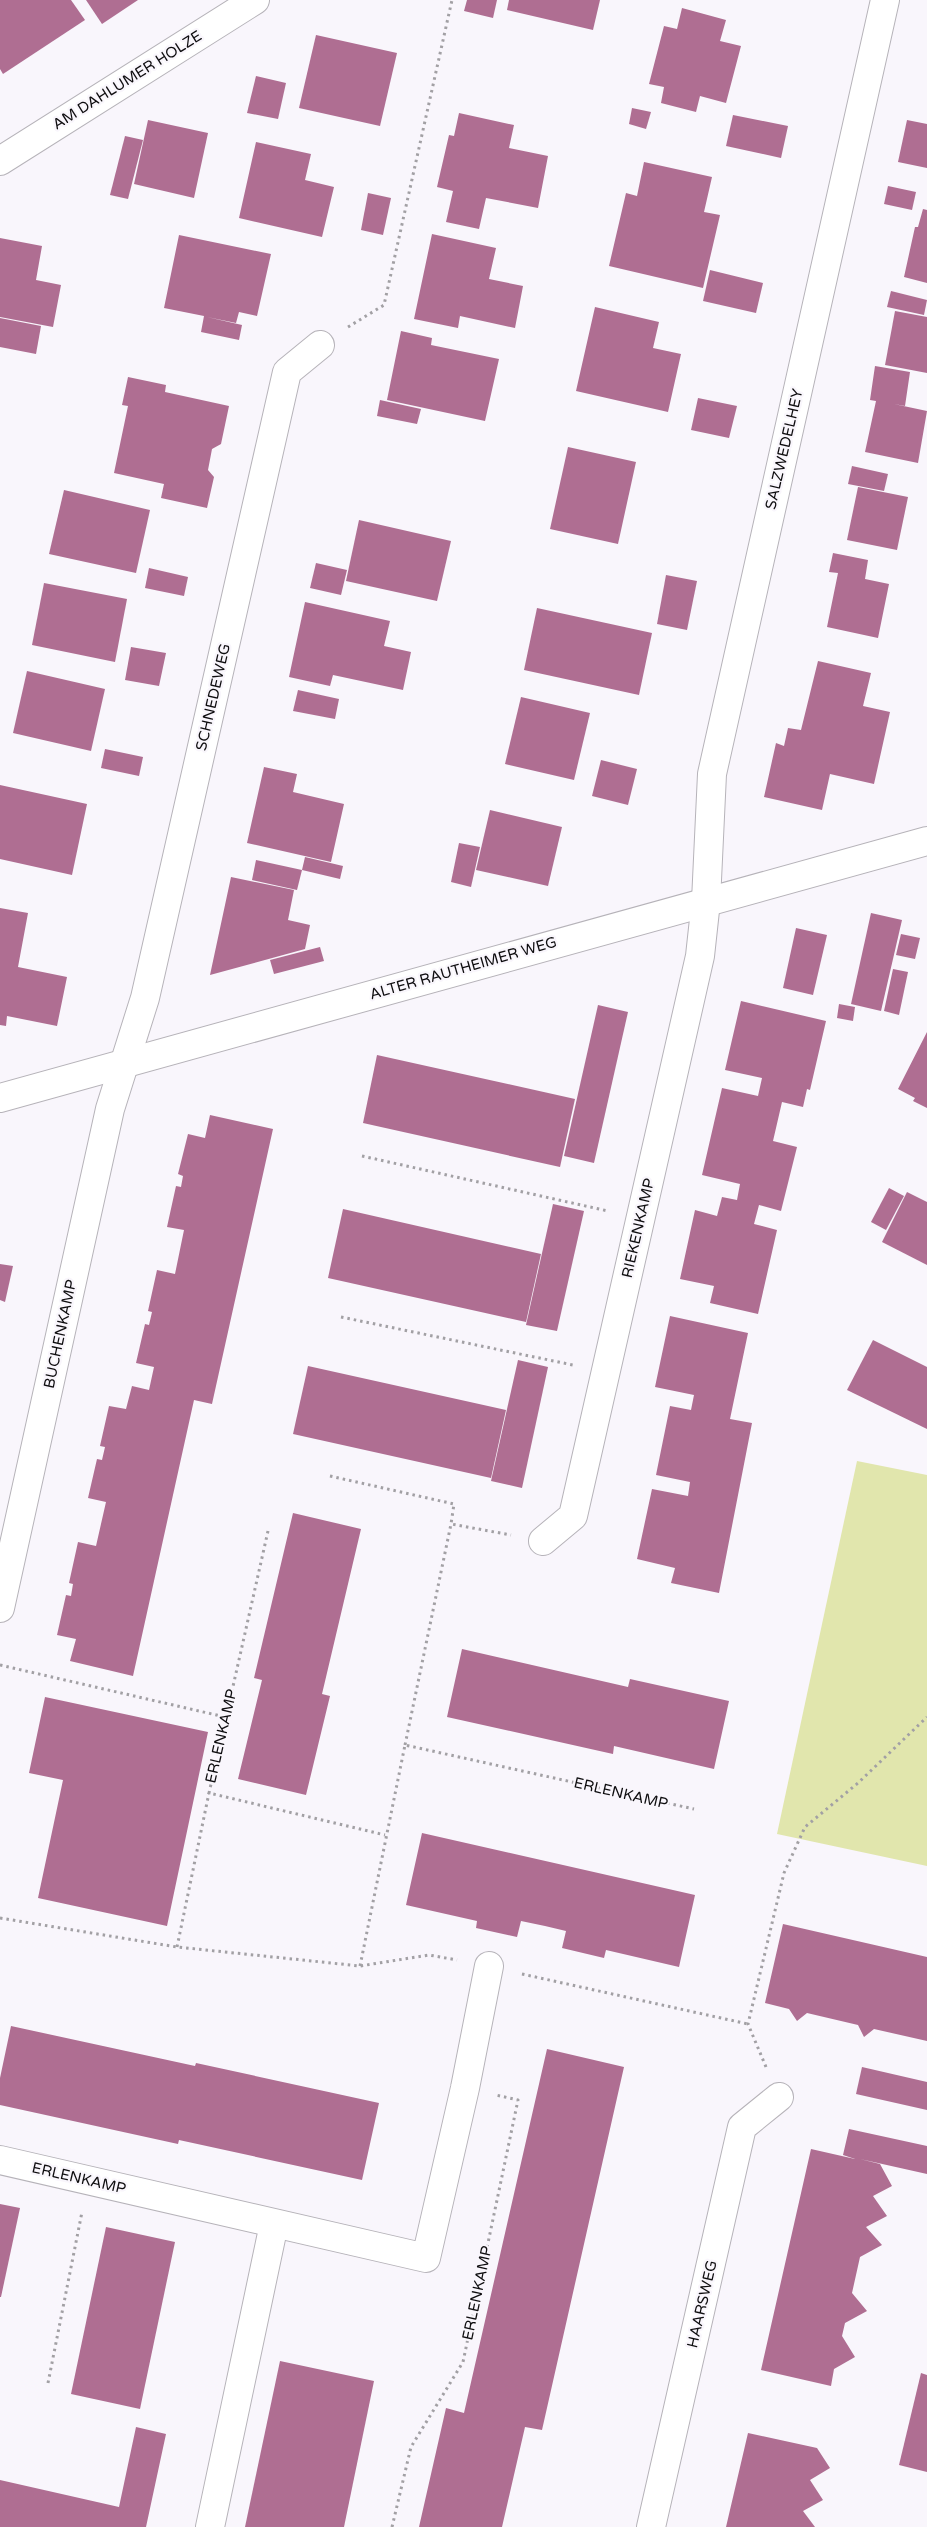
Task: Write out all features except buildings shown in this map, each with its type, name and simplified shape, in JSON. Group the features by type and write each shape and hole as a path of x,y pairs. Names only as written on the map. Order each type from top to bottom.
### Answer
{"street":[{"name":"AM DAHLUMER HOLZE","path":"0,160 255,0"},
{"name":"SALZWEDELHEY","path":"706,901 712,774 885,0"},
{"name":"SCHNEDEWEG","path":"126,1062 145,998 287,372 320,345"},
{"name":"ALTER RAUTHEIMER WEG","path":"0,1098 927,841"},
{"name":"RIEKENKAMP","path":"543,1541 573,1516 700,956 706,901"},
{"name":"BUCHENKAMP","path":"0,1608 110,1109 126,1062"},
{"name":"ERLENKAMP","path":"0,2160 426,2258 465,2088 489,1966"},
{"name":"HAARSWEG","path":"651,2527 742,2127 779,2097"},
{"path":"210,2527 274,2224"}],"path":[{"path":"320,345 384,305 452,0"},
{"path":"362,1156 640,1218"},
{"path":"342,1317 606,1372"},
{"path":"330,1476 454,1504 385,1835 360,1966"},
{"path":"451,1524 543,1541"},
{"name":"ERLENKAMP","path":"268,1531 209,1792 385,1835"},
{"path":"0,1665 226,1717"},
{"path":"779,2097 748,2024 784,1873 805,1827 858,1783 927,1717"},
{"name":"ERLENKAMP","path":"405,1745 694,1810"},
{"path":"177,1947 209,1792"},
{"path":"0,1918 177,1947 360,1966 429,1955 489,1966 748,2024"},
{"name":"ERLENKAMP","path":"392,2527 411,2447 463,2362 518,2100 465,2088"},
{"path":"48,2383 88,2179"}],"green space":[{"path":"857,1461 927,1475 927,1866 777,1834"}]}
